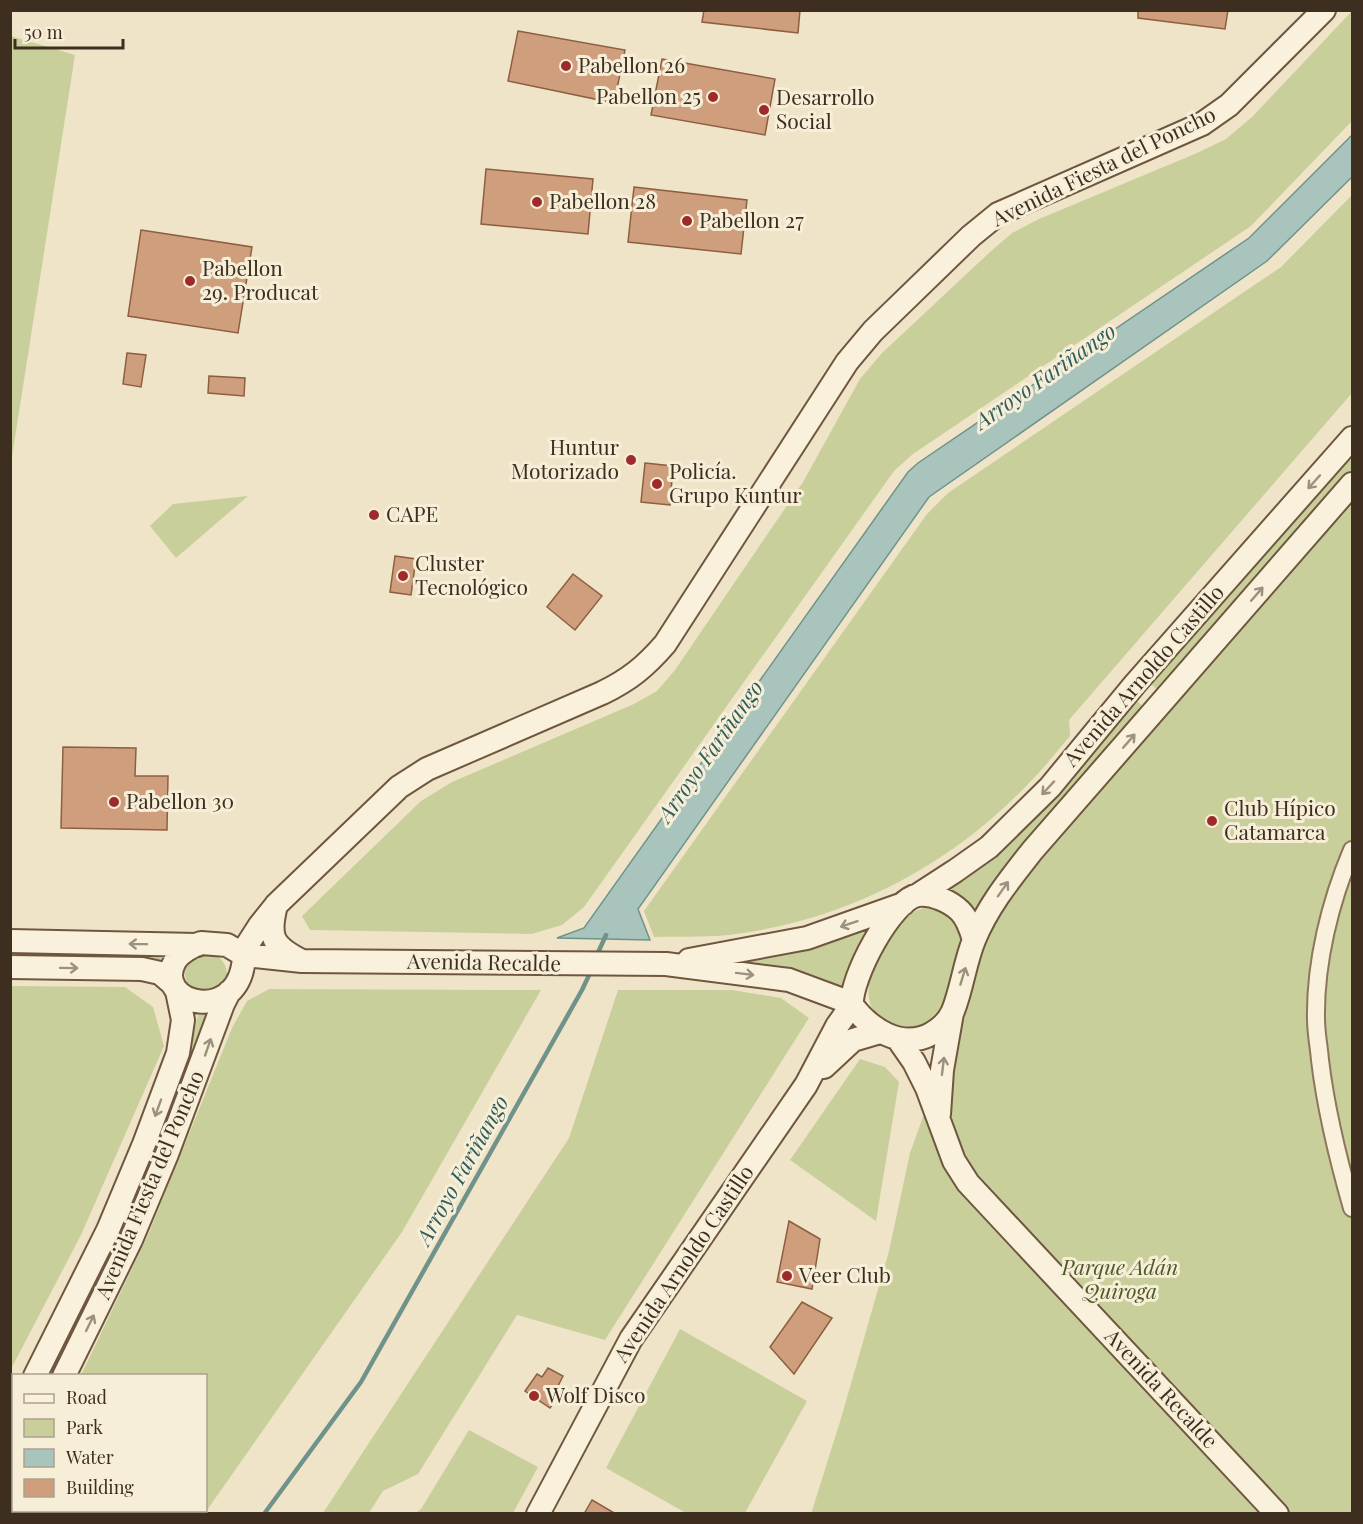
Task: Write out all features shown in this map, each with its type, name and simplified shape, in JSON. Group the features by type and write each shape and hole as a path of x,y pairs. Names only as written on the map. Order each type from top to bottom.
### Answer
{"main road":[{"name":"Avenida Fiesta del Poncho","path":"243,954 260,925 276,905 399,787 427,770 602,693 626,681 645,667 665,644 847,362 873,331 971,236 998,214 1202,124 1237,98 1324,10"},
{"name":"Avenida Arnoldo Castillo","path":"911,899 955,872 989,847 1050,786 1135,684 1353,438"},
{"name":"Avenida Arnoldo Castillo","path":"974,940 1003,887 1032,851 1353,484"},
{"path":"935,897 948,902 961,911 974,940 952,1012 938,1030 914,1039 889,1035 864,1020 852,1004 854,985 864,960 882,930 911,899 935,897"},
{"name":"Avenida Recalde","path":"666,964 807,938 911,899"},
{"name":"Avenida Fiesta del Poncho","path":"199,944 232,931 276,905"},
{"path":"276,905 272,930 276,942 284,952 302,961"},
{"path":"10,941 226,945 243,954 243,965 233,987 220,999 205,1003 195,1001 175,988 160,973 142,969 10,967"},
{"path":"175,988 173,965 178,957 199,944"},
{"name":"Avenida Recalde","path":"243,954 302,961 666,964 789,980 852,1004"},
{"name":"Avenida Recalde","path":"233,987 251,975 302,961"},
{"name":"Avenida Fiesta del Poncho","path":"65,1374 131,1240 167,1154 223,1004 233,987"},
{"name":"Avenida Fiesta del Poncho","path":"36,1374 108,1230 148,1134 178,1053 182,1035 181,1006 175,988"},
{"name":"Avenida Arnoldo Castillo","path":"538,1514 631,1339 806,1085 837,1026 852,1004"},
{"name":"Avenida Recalde","path":"939,1121 942,1070 952,1012"},
{"name":"Avenida Arnoldo Castillo","path":"806,1085 853,1040 889,1035"},
{"name":"Avenida Recalde","path":"889,1035 914,1062 954,1161 968,1183 1277,1514"}],"street":[{"path":"1353,850 1329,920 1318,977 1316,1020 1329,1123 1353,1208"}],"green space":[{"path":"1352,11 1352,121 1251,226 913,454 894,471 584,907 562,925 532,934 310,930 302,916 421,801 452,782 634,704 657,691 675,670 803,482 860,379 882,353 990,252 1012,233 1039,219 1226,139 1253,116"},
{"path":"10,36 75,55 11,463"},
{"path":"1352,195 1352,393 1069,720 1070,736 1036,776 1001,811 968,838 897,883 859,901 778,927 736,934 654,937 644,911 927,514 948,493 1281,267"},
{"path":"1352,450 1352,473 1161,693 1151,684"},
{"path":"248,496 176,558 150,526 173,504"},
{"name":"Parque Adán Quiroga","path":"1352,498 1352,1513 811,1514 889,1251 910,1153 995,915 1037,861"},
{"path":"1137,701 1146,709 977,913 973,913 944,891 1078,766"},
{"path":"924,908 942,911 954,918 957,921 963,943 942,1013 924,1026 903,1029 889,1024 878,1016 872,1007 869,987 875,965 897,927 906,917"},
{"path":"876,925 842,992 729,964"},
{"path":"11,951 162,954 160,962 11,959"},
{"path":"206,953 221,959 227,974 221,989 206,995 191,989 185,974 191,959"},
{"path":"11,986 125,987 153,1007 164,1046 81,1235 11,1369"},
{"path":"269,989 541,990 402,1232 207,1510 207,1374 81,1374 148,1235 232,1028 247,1001"},
{"path":"618,990 732,990 781,998 809,1018 605,1340 517,1315 418,1474 383,1491 369,1513 323,1513 569,1138"},
{"path":"198,1015 210,1015 123,1236 55,1374 45,1374 188,1055"},
{"path":"860,1059 885,1067 899,1082 876,1221 790,1160"},
{"path":"680,1329 807,1401 745,1513 686,1513 606,1468"},
{"path":"469,1430 538,1467 513,1513 415,1513 421,1509"},
{"path":"12,1500 12,1512 206,1512 11,1513"}],"water":[{"path":"1352,135 1352,177 1267,261 929,497 638,909 650,940 557,938 584,928 908,472 1249,238"}],"building":[{"path":"704,10 800,10 798,33 702,22"},
{"path":"1138,10 1228,10 1225,29 1138,18"},
{"name":"Pabellon 26","path":"518,31 625,50 614,103 508,81"},
{"name":"Pabellon 25","path":"662,59 775,79 765,135 651,115"},
{"name":"Pabellon 28","path":"486,169 593,179 588,234 481,224"},
{"name":"Pabellon 27","path":"634,187 747,200 741,254 628,242"},
{"name":"Pabellon 29. Producat","path":"141,230 252,247 238,333 128,316"},
{"path":"127,353 146,355 141,387 123,384"},
{"path":"209,376 245,378 244,396 208,393"},
{"name":"Policía. Grupo Kuntur","path":"645,463 673,466 670,505 641,502"},
{"name":"Cluster Tecnológico","path":"395,556 416,559 411,595 390,592"},
{"path":"573,574 602,596 575,630 547,607"},
{"name":"Pabellon 30","path":"63,747 136,748 135,776 168,776 167,830 61,828"},
{"path":"789,1221 820,1239 812,1289 777,1282"},
{"path":"802,1302 832,1318 794,1374 770,1347"},
{"path":"548,1368 563,1376 557,1388 562,1392 550,1408 525,1391 537,1374 542,1377"},
{"path":"592,1500 616,1514 584,1514"}],"waterway":[{"name":"Arroyo Fariñango","path":"596,957 606,935"},
{"name":"Arroyo Fariñango","path":"264,1514 361,1382 591,971"}],"place":[{"name":"Pabellon 26","path":"566,66"},
{"name":"Pabellon 25","path":"713,97"},
{"name":"Desarrollo Social","path":"764,110"},
{"name":"Pabellon 28","path":"537,202"},
{"name":"Pabellon 27","path":"687,221"},
{"name":"Pabellon 29. Producat","path":"190,281"},
{"name":"Huntur Motorizado","path":"631,460"},
{"name":"Policía. Grupo Kuntur","path":"657,484"},
{"name":"CAPE","path":"374,515"},
{"name":"Cluster Tecnológico","path":"403,576"},
{"name":"Pabellon 30","path":"114,802"},
{"name":"Club Hípico Catamarca","path":"1212,821"},
{"name":"Veer Club","path":"787,1276"},
{"name":"Wolf Disco","path":"534,1396"}]}
